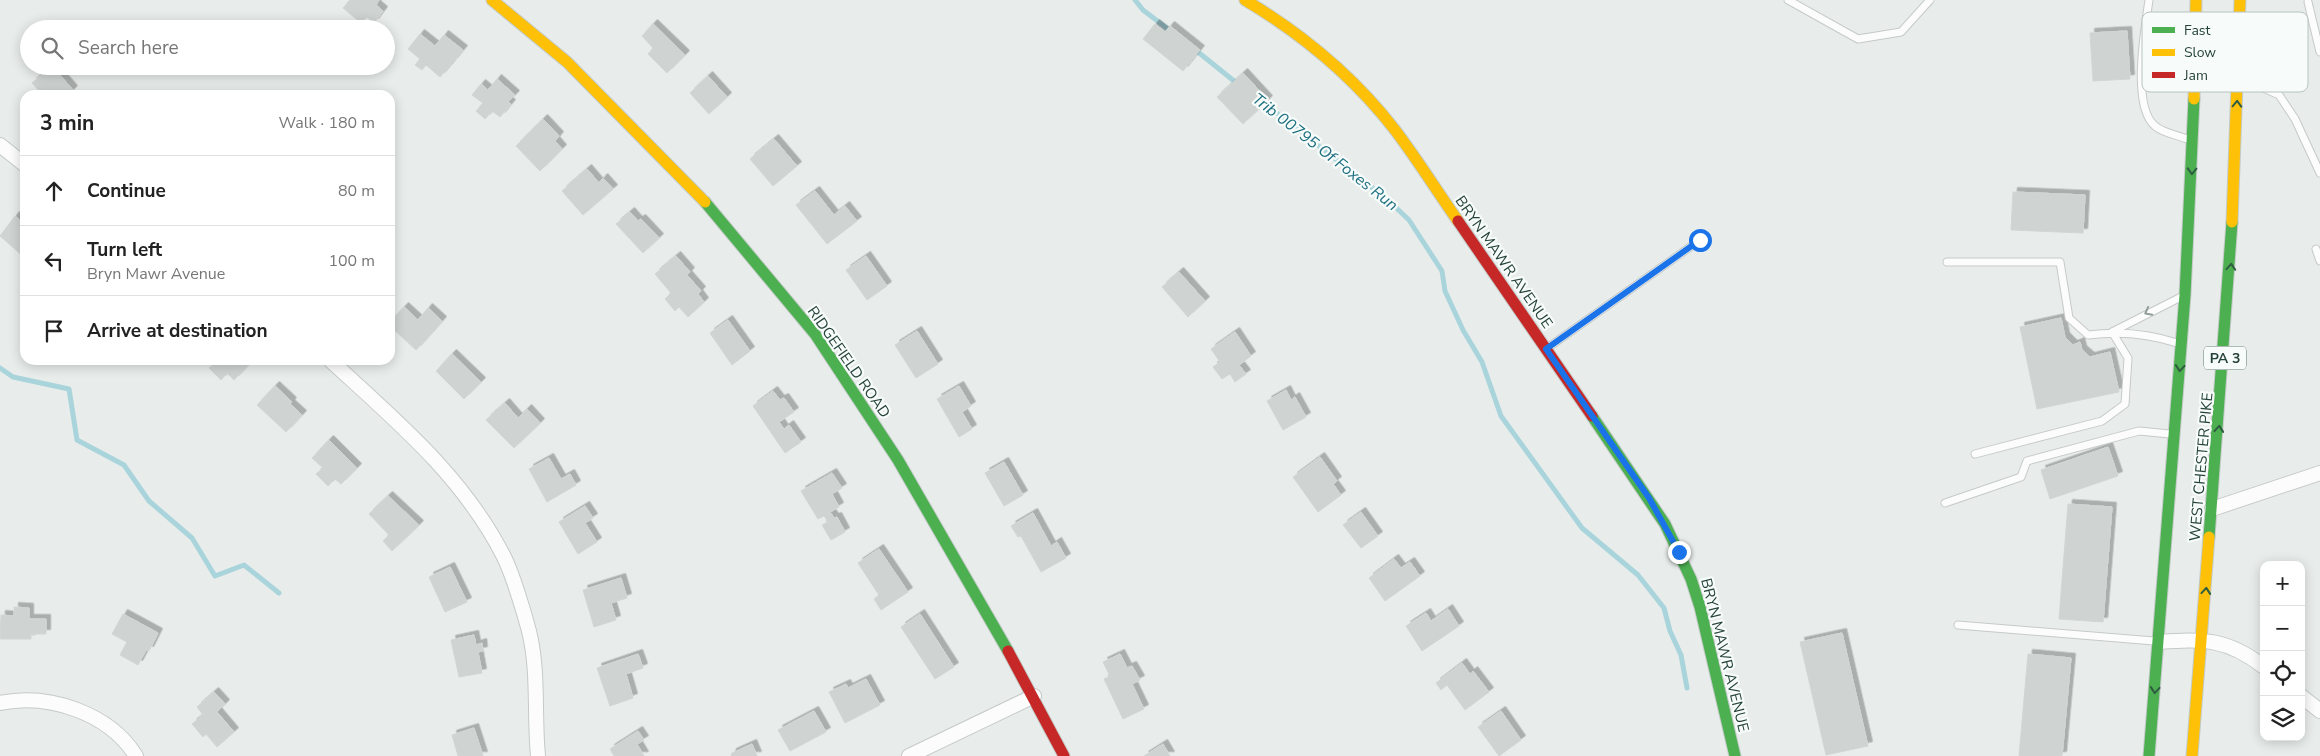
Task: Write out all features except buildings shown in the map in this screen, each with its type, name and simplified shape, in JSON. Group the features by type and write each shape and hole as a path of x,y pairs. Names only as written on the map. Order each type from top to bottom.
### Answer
{"main road":[{"name":"RIDGEFIELD ROAD","path":"492,0 567,62 693,187 815,334 898,460 1034,696 1064,756"},
{"name":"BRYN MAWR AVENUE","path":"1245,0 1313,45 1360,89 1395,130 1649,498 1679,552 1700,607 1735,756"},
{"name":"WEST CHESTER PIKE","path":"2149,756 2182,344 2193,92"},
{"name":"WEST CHESTER PIKE","path":"2192,756 2231,266 2237,92"}],"street":[{"path":"0,145 20,161"},
{"path":"335,365 431,454 480,516 504,557 529,631 534,665 538,756"},
{"path":"2212,509 2320,474"},
{"path":"2159,642 2202,639 2220,642 2240,650 2260,663"},
{"path":"909,756 1034,696"},
{"path":"2305,699 2320,711"},
{"path":"0,703 49,702 69,706 113,730 136,756"}],"lane":[{"path":"1788,0 1858,39 1901,32 1930,0"},
{"path":"2308,2 2320,52"},
{"path":"2143,92 2144,109 2153,124 2160,129 2192,141"},
{"path":"2272,92 2279,95 2295,119 2320,173"},
{"path":"1546,349 1700,240"},
{"path":"2316,249 2320,261"},
{"path":"1947,262 2060,262 2069,318 2088,335 2112,332 2150,334 2182,344"},
{"path":"2112,332 2185,295"},
{"path":"1975,454 2102,421 2125,404 2128,358 2112,332"},
{"path":"1945,502 2021,477 2027,460 2140,431 2175,434"},
{"path":"1958,625 2159,642"}],"waterway":[{"name":"Trib 00795 Of Foxes Run","path":"1135,0 1143,10 1172,32"},
{"name":"Trib 00795 Of Foxes Run","path":"1193,48 1239,85"},
{"name":"Trib 00795 Of Foxes Run","path":"1260,100 1388,200 1409,220 1442,271 1445,291 1463,330 1482,362 1501,416 1582,528 1638,575 1664,608 1670,631 1681,655 1687,688"},
{"path":"0,368 13,377 69,389 77,440 124,465 149,501 192,538 215,576 244,565 279,593"}],"traffic: fast":[{"path":"2149,756 2185,295 2194,99"},
{"path":"705,202 815,334 898,460 1008,651"},
{"path":"2209,537 2232,222"},
{"path":"1592,416 1665,524 1691,579 1700,607 1735,756"}],"traffic: slow":[{"path":"492,0 567,62 705,202"},
{"path":"1245,0 1307,42 1362,92 1395,130 1458,221"},
{"path":"2196,0 2196,12"},
{"path":"2240,0 2240,12"},
{"path":"2194,92 2194,99"},
{"path":"2232,222 2237,92"},
{"path":"2192,756 2209,537"}],"traffic: jam":[{"path":"1458,221 1592,416"},
{"path":"1008,651 1064,756"}],"route":[{"path":"1679,552 1649,498 1546,349 1700,240"}]}
